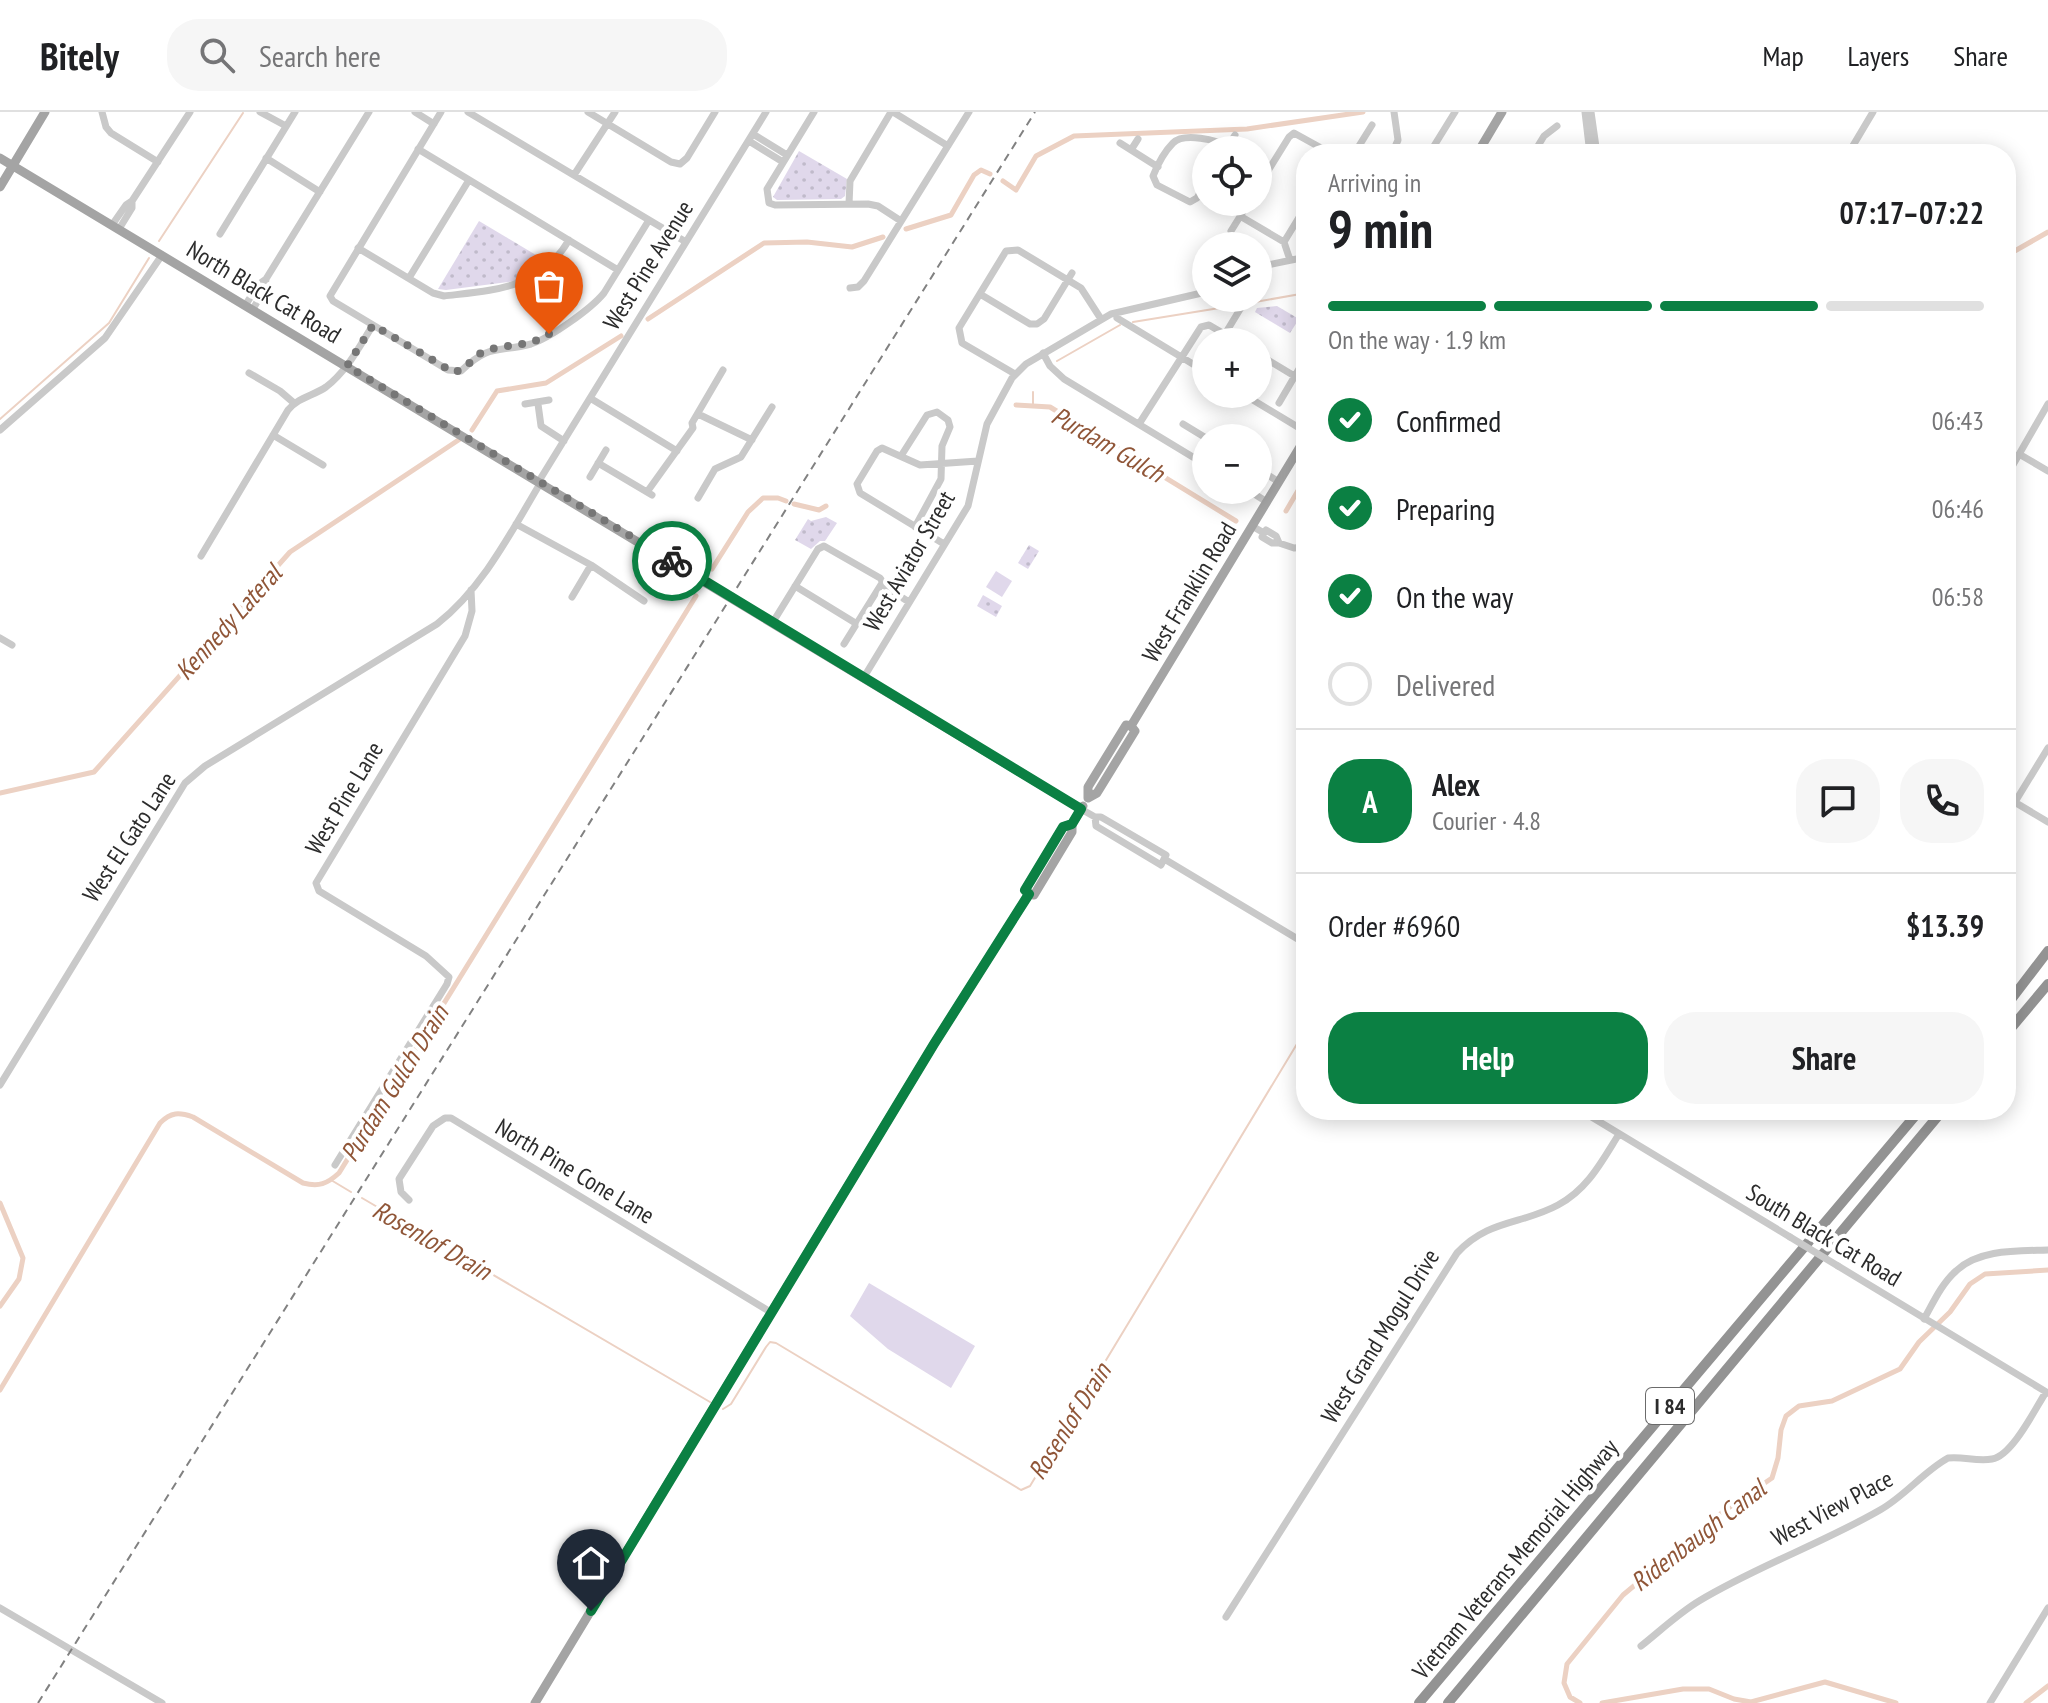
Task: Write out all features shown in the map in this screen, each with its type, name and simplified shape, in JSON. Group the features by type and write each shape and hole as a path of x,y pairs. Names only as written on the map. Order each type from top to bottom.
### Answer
{"highway":[{"path":"2016,994 2048,951"},
{"path":"2016,995 2048,958"},
{"path":"2016,1022 2048,984"},
{"name":"Vietnam Veterans Memorial Highway","path":"1419,1703 1912,1120"},
{"name":"Vietnam Veterans Memorial Highway","path":"1448,1703 1935,1120"}],"main road":[{"path":"0,187 45,112"},
{"path":"1483,144 1502,112"},
{"name":"North Black Cat Road","path":"0,158 1081,809"},
{"name":"West Franklin Road","path":"1272,494 1296,452"},
{"name":"West Franklin Road","path":"535,1703 934,1044 1029,894 1025,890 1063,827 1072,824 1088,798 1088,787 1126,725 1131,726 1266,504"}],"street":[{"path":"116,227 126,205 132,201 190,112"},
{"path":"260,112 286,126"},
{"path":"220,234 295,112"},
{"path":"250,307 259,284 266,279 369,112"},
{"path":"415,112 434,124"},
{"path":"441,112 330,296 333,301 448,370 458,373 488,350 533,343 600,299 649,220"},
{"path":"468,112 686,242"},
{"path":"588,112 671,162 680,164 687,158 715,112"},
{"path":"574,175 615,112"},
{"name":"West Pine Avenue","path":"540,482 766,112"},
{"path":"814,112 767,189 767,200 775,205 873,205 901,221"},
{"path":"849,204 850,181 892,112 948,146"},
{"path":"850,288 858,287 864,281 969,112"},
{"path":"1394,112 1396,144"},
{"path":"1435,144 1455,112"},
{"path":"1585,112 1589,144"},
{"path":"1591,112 1596,144"},
{"path":"1854,144 1873,112"},
{"path":"102,116 111,133 158,162"},
{"path":"1360,144 1372,125"},
{"path":"1539,144 1557,126"},
{"path":"1272,164 1294,133 1314,144"},
{"path":"751,137 785,159"},
{"path":"1131,150 1138,139"},
{"path":"1192,140 1175,141 1153,180 1186,202 1192,202"},
{"path":"1120,143 1158,167"},
{"path":"418,149 618,270"},
{"path":"266,158 320,192"},
{"path":"409,278 469,180"},
{"path":"1231,231 1240,216 1284,242 1290,260"},
{"path":"1284,242 1296,222"},
{"path":"358,248 433,293 444,296 509,288 555,260 569,240"},
{"path":"1101,319 1070,277 1018,250 1010,249 1003,254 959,328 958,336 962,343 1015,374 1043,353 1101,319 1122,311 1192,295"},
{"path":"0,430 105,338 162,255"},
{"path":"1272,264 1296,259"},
{"path":"980,294 1030,324 1037,324 1044,319 1070,277"},
{"path":"1117,318 1192,364"},
{"path":"201,556 294,403 324,388 347,366 373,325"},
{"path":"1139,424 1192,340"},
{"path":"1043,353 1050,366 1064,379 1192,456"},
{"path":"1272,362 1295,376 1279,403"},
{"path":"598,463 649,494 693,428 692,423 723,370"},
{"path":"249,373 294,403"},
{"name":"West Aviator Street","path":"864,677 968,506 987,424 1015,374"},
{"path":"590,398 677,451"},
{"path":"525,404 549,400"},
{"path":"538,404 541,426 564,441"},
{"path":"2016,459 2048,404"},
{"path":"698,498 715,469 741,457 772,407"},
{"path":"1265,408 1296,428"},
{"path":"901,456 925,416 932,412 939,413 949,421 950,427 942,446 944,464 939,486 915,527"},
{"path":"698,414 752,440"},
{"path":"1183,424 1192,429"},
{"path":"273,435 323,465"},
{"path":"944,544 856,488 882,448 920,465 978,461"},
{"path":"590,477 606,450"},
{"path":"2019,454 2048,471"},
{"path":"1272,478 1279,482"},
{"name":"West Pine Lane","path":"335,1165 449,977 426,956 319,891 316,883 465,636 472,611 471,590 540,482"},
{"path":"516,524 591,565 644,601"},
{"path":"1252,526 1264,533 1262,537 1272,543 1296,548"},
{"path":"773,622 822,547 880,578 882,583 909,602"},
{"path":"572,597 591,565"},
{"path":"844,644 882,583"},
{"path":"795,586 857,624"},
{"name":"West El Gato Lane","path":"0,1085 185,783 205,766 437,624 459,607 471,590"},
{"path":"0,638 12,645"},
{"path":"2016,800 2048,748"},
{"path":"2016,803 2048,822"},
{"path":"1081,809 1095,817 1096,826 1119,841 1161,865 1166,860 1296,938"},
{"name":"North Pine Cone Lane","path":"409,1200 401,1192 399,1179 433,1126 445,1118 451,1118 772,1313"},
{"name":"South Black Cat Road","path":"1596,1120 2047,1393"},
{"name":"West Grand Mogul Drive","path":"1226,1617 1457,1253 1486,1230 1544,1212 1571,1197 1593,1175 1619,1134"},
{"path":"1924,1319 1950,1277 1973,1259 2048,1250"},
{"name":"West View Place","path":"1641,1646 1697,1603 1881,1510 1948,1458 1999,1457 2011,1447 2047,1393"},
{"path":"0,1608 162,1703"},
{"path":"1990,1703 2048,1608"}],"shaded area":[{"path":"799,151 847,179 845,196 841,199 777,200 773,197"},
{"path":"479,221 546,261 515,281 438,289"},
{"path":"1272,306 1277,306 1296,317 1290,333 1255,312 1272,312"},
{"path":"826,517 837,523 825,541 820,541 811,549 795,540 808,519"},
{"path":"1029,545 1039,551 1028,569 1018,563"},
{"path":"996,571 1012,581 1002,597 986,587"},
{"path":"983,595 1002,606 996,617 977,606"},
{"path":"869,1283 975,1346 951,1388 888,1349 850,1316"}],"waterway":[{"name":"Kennedy Lateral","path":"1003,181 1016,190 1036,156 1074,136 1247,129 1363,112"},
{"path":"159,241 243,113"},
{"name":"Kennedy Lateral","path":"906,229 951,215 974,175 981,170 990,174"},
{"name":"Purdam Gulch","path":"2016,250 2048,232"},
{"name":"Kennedy Lateral","path":"648,319 764,243 807,242 852,247 883,237"},
{"path":"0,419 109,323 149,258"},
{"path":"1272,299 1296,295"},
{"path":"1133,322 1195,312"},
{"path":"1057,361 1120,325"},
{"name":"Kennedy Lateral","path":"472,430 497,391 546,383 621,336"},
{"path":"1033,392 1033,406"},
{"name":"Purdam Gulch","path":"1016,405 1050,407 1236,521"},
{"name":"Kennedy Lateral","path":"0,793 94,772 290,552 460,439"},
{"name":"Purdam Gulch","path":"1286,511 1296,494"},
{"name":"Purdam Gulch","path":"712,569 748,512 763,498 786,501"},
{"name":"Purdam Gulch","path":"794,504 819,510 826,506"},
{"name":"Purdam Gulch Drain","path":"0,1390 160,1123 168,1117 179,1114 193,1117 303,1183 322,1184 339,1173 696,596"},
{"name":"Rosenlof Drain","path":"723,1409 731,1404 770,1342 776,1343 1021,1490 1030,1486 1296,1046"},
{"name":"Rosenlof Drain","path":"331,1180 351,1192"},
{"name":"Rosenlof Drain","path":"362,1198 710,1402"},
{"name":"Kennedy Lateral","path":"0,1203 23,1258 19,1279 0,1306"},
{"name":"Ridenbaugh Canal","path":"1580,1703 1570,1697 1564,1683 1567,1664 1623,1595 1724,1511 1772,1478 1786,1416 1799,1406 1832,1401 1900,1369 1919,1342 1950,1312 1970,1284 1985,1274 2048,1270"},
{"name":"Ridenbaugh Canal","path":"1602,1703 1683,1689 1709,1689 1751,1702 1825,1682 1896,1703"},
{"path":"2026,1703 2048,1686"}],"railway":[{"path":"38,1703 1035,112"}],"way so far":[{"path":"549,334 533,343 488,350 458,373 373,325 347,366 672,561"}],"route":[{"path":"591,1611 934,1044 1029,894 1025,890 1063,827 1072,824 1081,809 672,561"}]}
